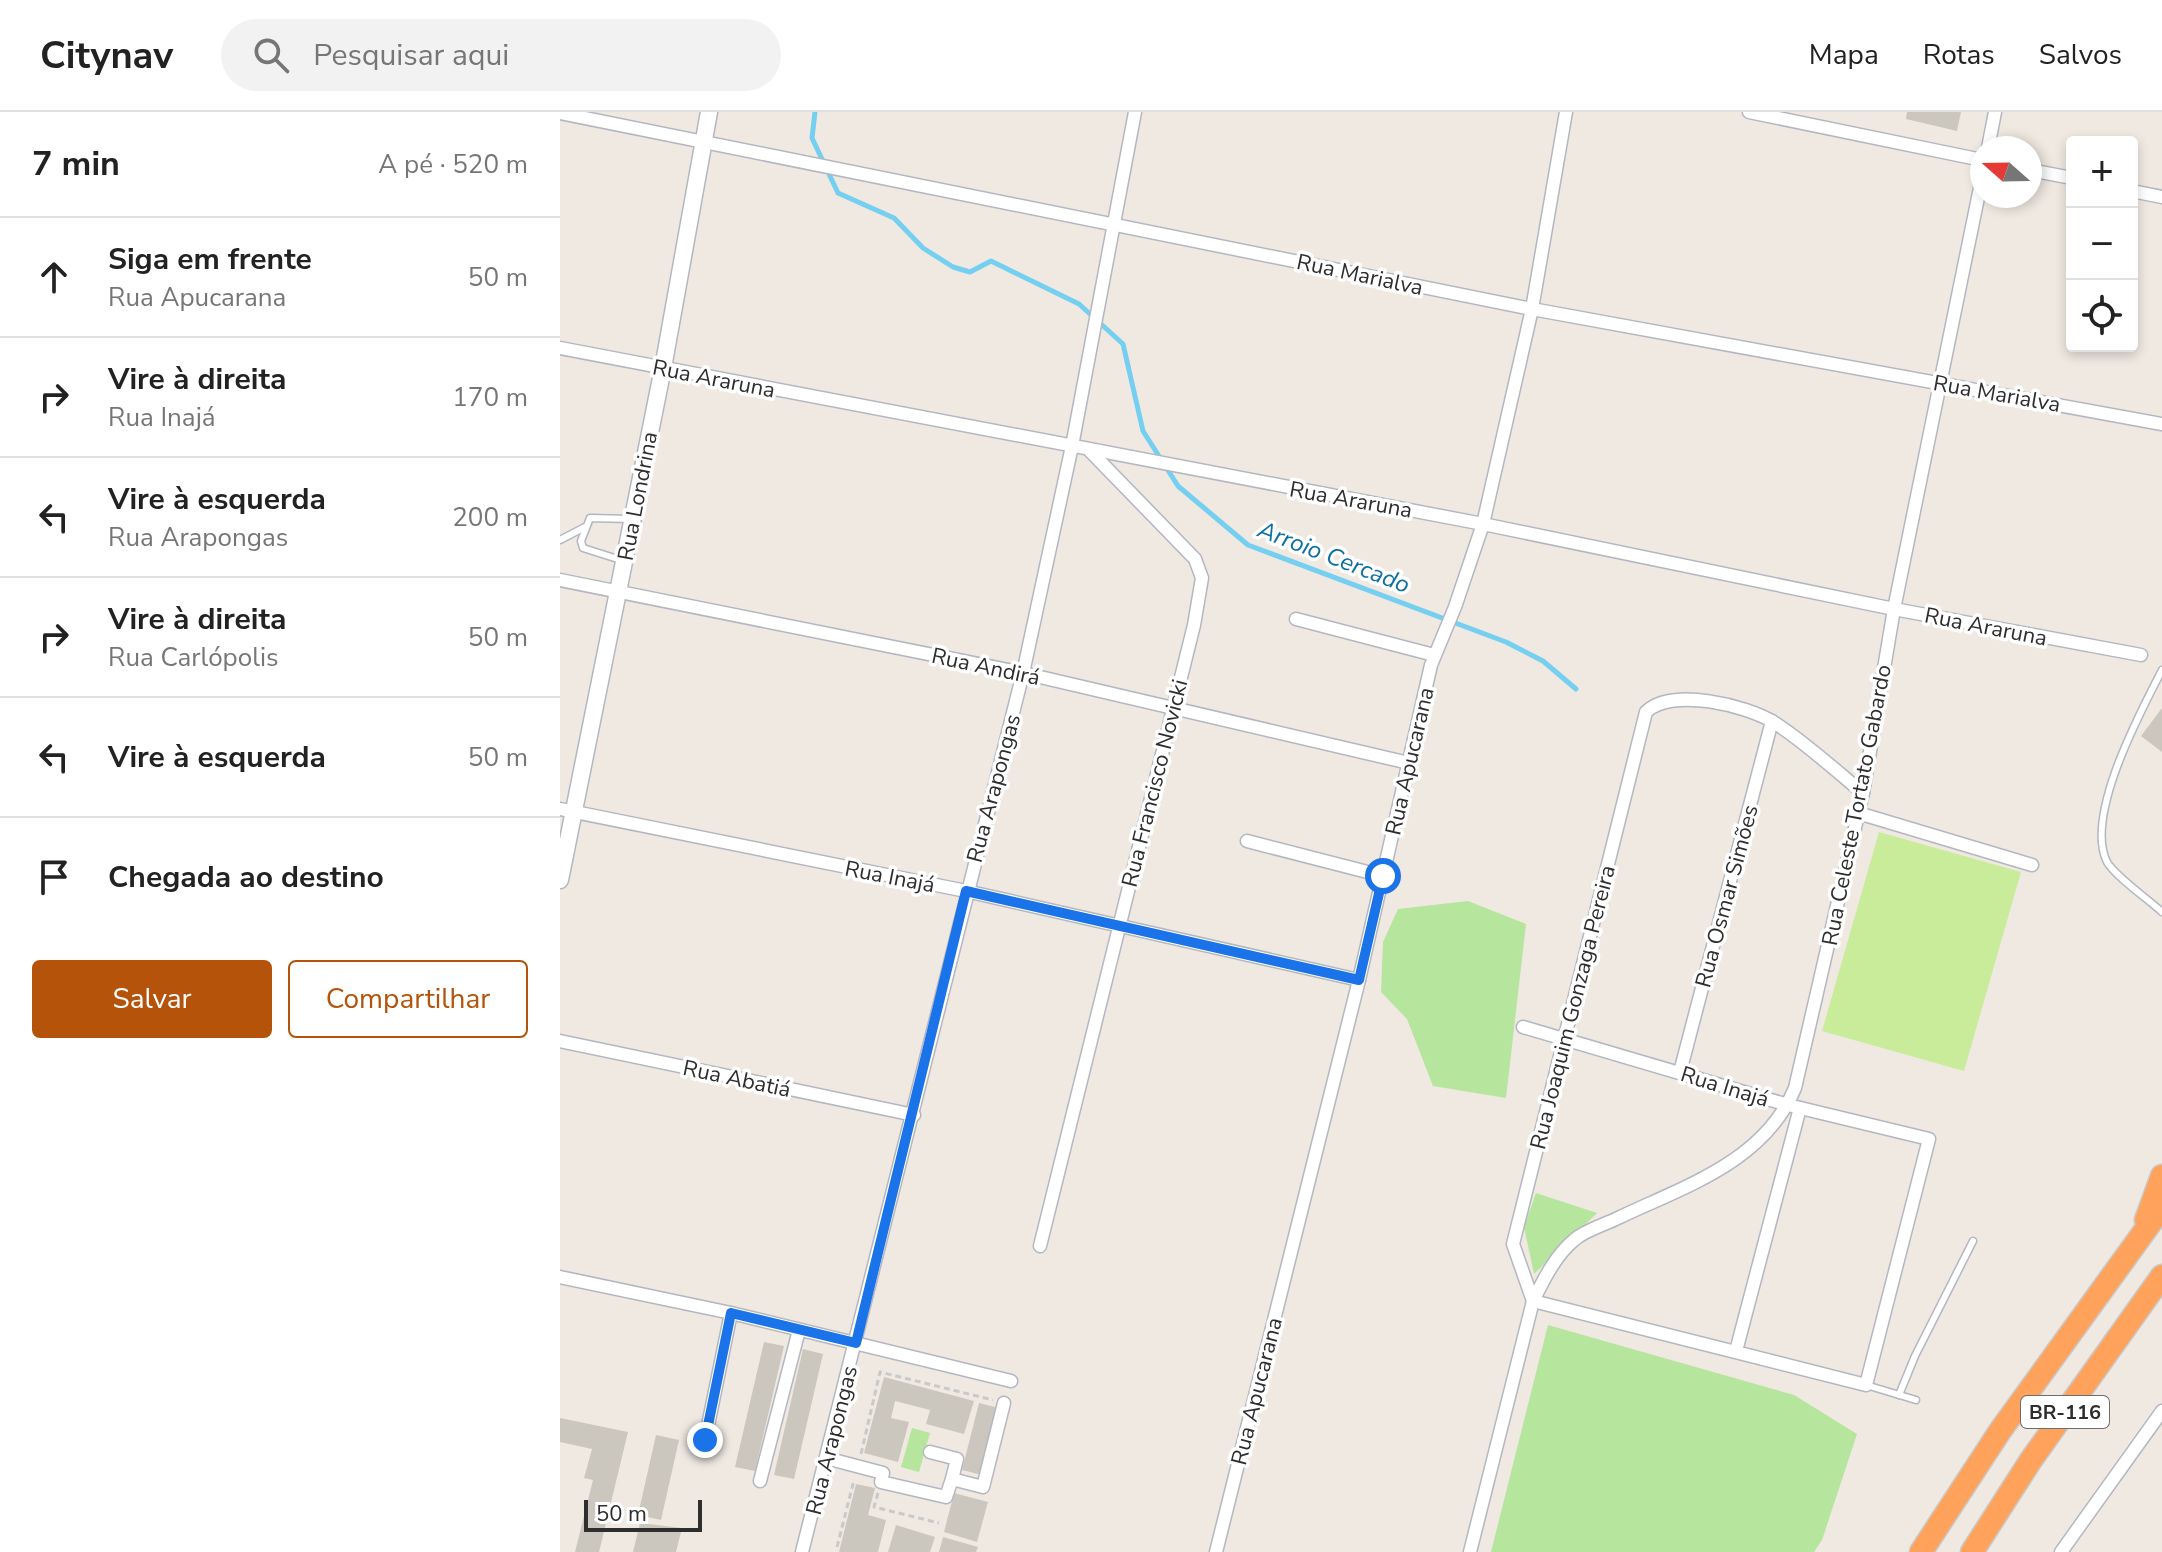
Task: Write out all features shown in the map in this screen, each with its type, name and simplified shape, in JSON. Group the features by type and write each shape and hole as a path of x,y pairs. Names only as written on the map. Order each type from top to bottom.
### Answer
{"highway":[{"path":"2141,1234 2162,1176"},
{"name":"BR-116","path":"1921,1552 2000,1431 2162,1207"},
{"name":"BR-116","path":"1972,1552 2031,1460 2162,1276"}],"street":[{"name":"Rua Londrina","path":"560,880 567,811 624,561 663,368 709,112"},
{"name":"Rua Arapongas","path":"802,1552 1023,673 1072,446 1135,112"},
{"name":"Rua Apucarana","path":"1216,1552 1359,980 1434,655 1455,607 1483,524 1532,309 1566,112"},
{"path":"1749,112 1970,158"},
{"path":"1990,136 1995,112"},
{"name":"Rua Marialva","path":"560,113 1113,222 1532,309 2162,424"},
{"path":"2042,172 2066,177"},
{"path":"2138,192 2162,197"},
{"name":"Rua Celeste Tortato Gabardo","path":"1470,1552 1533,1301 1549,1268 1575,1239 1739,1160 1794,1106 1795,1088 1863,793 1894,609 1976,208"},
{"name":"Rua Araruna","path":"560,348 1483,524 1894,609 2141,655"},
{"name":"Rua Francisco Novicki","path":"1040,1246 1173,708 1202,578 1195,559 1090,451"},
{"name":"Rua Andirá","path":"560,580 1023,673 1409,763"},
{"path":"1296,619 1434,655"},
{"name":"Rua Joaquim Gonzaga Pereira","path":"1533,1301 1513,1244 1646,712 1656,702 1703,699 1772,721"},
{"path":"1772,721 1863,793"},
{"name":"Rua Osmar Simões","path":"1680,1072 1772,721"},
{"name":"Rua Inajá","path":"567,811 966,891 1359,980"},
{"path":"1858,813 2032,865"},
{"path":"1247,841 1383,876"},
{"name":"Rua Inajá","path":"1523,1027 1794,1106 1929,1139 1866,1385"},
{"name":"Rua Abatiá","path":"560,1041 914,1115"},
{"path":"1736,1351 1794,1106"},
{"path":"560,1277 731,1313 1011,1381"},
{"path":"1533,1301 1866,1385"},
{"path":"705,1440 731,1313"},
{"path":"760,1481 799,1330"},
{"path":"952,1479 983,1487 1004,1403"},
{"path":"2061,1552 2162,1411"},
{"path":"826,1458 883,1473 881,1482 946,1497 957,1459 930,1452"}],"lane":[{"path":"624,561 583,548 581,541 587,521 596,516 632,519"},
{"path":"560,540 585,527"},
{"path":"2162,670 2126,740 2108,795 2102,836 2108,862 2162,912"},
{"path":"1899,1395 1915,1356 1973,1241"},
{"path":"1866,1385 1916,1400"}],"path":[{"path":"837,1547 880,1372 1004,1403"},
{"path":"881,1482 874,1507 939,1523"}],"green space":[{"path":"1879,832 2021,872 1964,1071 1822,1031"},
{"path":"1468,901 1526,924 1506,1098 1433,1086 1407,1019 1381,992 1383,942 1398,909"},
{"path":"1536,1193 1597,1213 1534,1274 1524,1227"},
{"path":"1548,1325 1794,1395 1857,1434 1822,1540 1814,1552 1491,1552"},
{"path":"912,1428 930,1433 919,1472 901,1467"}],"building":[{"path":"1907,112 1961,112 1957,131 1906,119"},
{"path":"2162,708 2162,752 2141,736"},
{"path":"764,1342 784,1346 755,1471 735,1467"},
{"path":"803,1349 823,1354 794,1479 774,1475"},
{"path":"884,1377 974,1401 964,1434 926,1424 930,1410 895,1401 891,1418 909,1422 898,1462 864,1453"},
{"path":"979,1403 999,1408 982,1475 962,1470"},
{"path":"560,1418 628,1432 599,1552 575,1552 593,1480 584,1478 592,1449 560,1442"},
{"path":"656,1435 679,1440 661,1520 638,1515"},
{"path":"856,1484 875,1488 868,1515 886,1520 878,1552 839,1552"},
{"path":"954,1493 988,1502 977,1542 944,1532"},
{"path":"640,1523 682,1528 676,1552 633,1552"},
{"path":"896,1525 935,1537 930,1552 888,1552"},
{"path":"943,1537 978,1547 976,1552 939,1552"}],"waterway":[{"name":"Arroio Cercado","path":"815,112 812,138 838,193 894,218 923,248 953,267 970,272 991,261 1079,304 1123,344 1143,431 1178,486 1248,545 1506,642 1543,661 1576,689"}],"route":[{"path":"705,1440 731,1313 856,1343 914,1115 966,891 1359,980 1383,876"}]}
